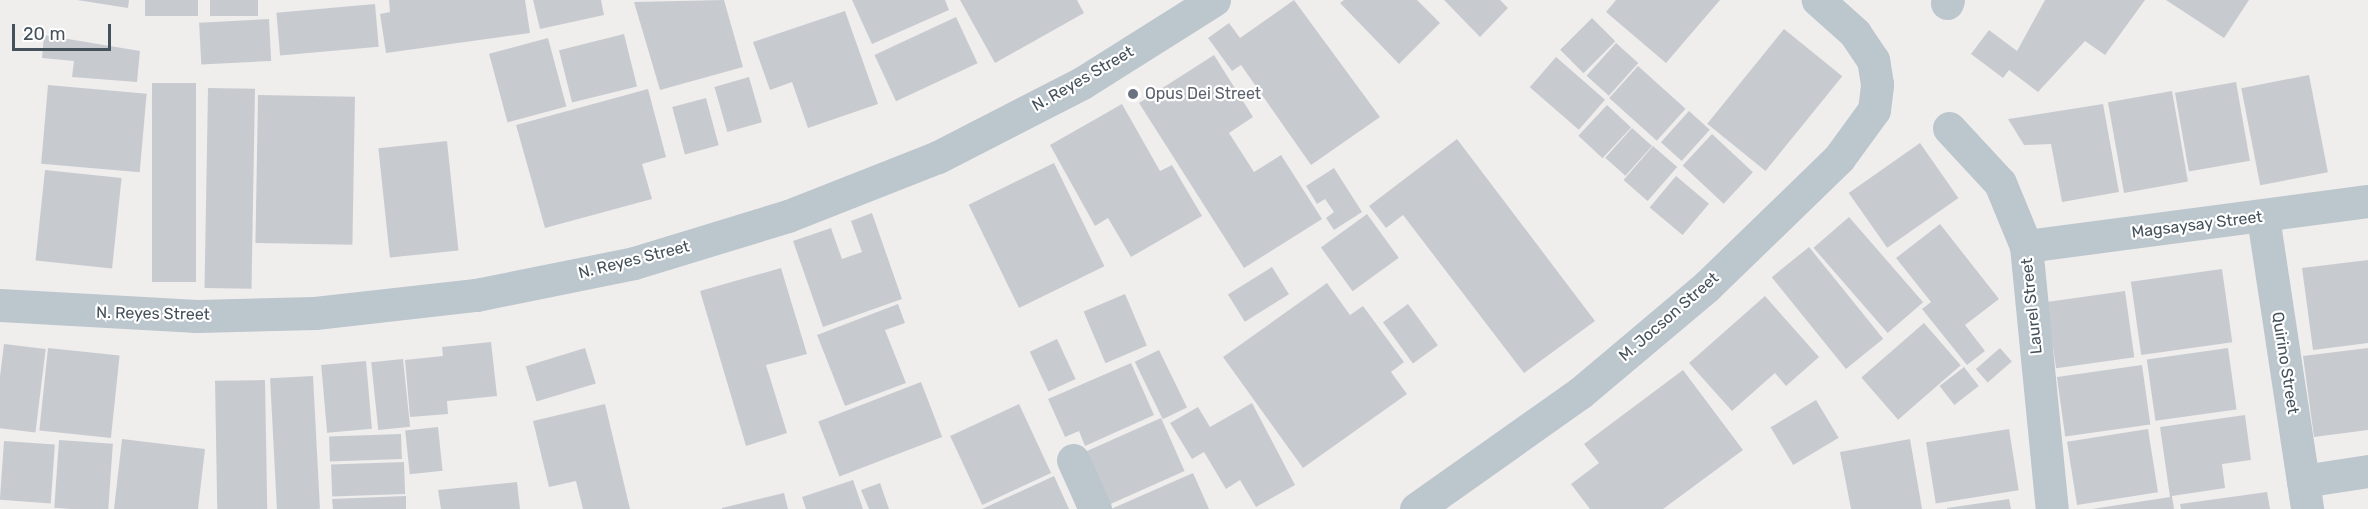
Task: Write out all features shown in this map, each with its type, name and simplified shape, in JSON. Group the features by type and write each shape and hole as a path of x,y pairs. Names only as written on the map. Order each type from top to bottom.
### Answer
{"street":[{"name":"N. Reyes Street","path":"0,305 197,316 315,313 476,295 634,263 788,216 938,156 1082,83 1214,0"},
{"name":"M. Jocson Street","path":"1416,509 1580,393 1707,286 1839,158 1874,110 1877,84 1873,60 1855,33 1818,0"},
{"name":"Laurel Street","path":"1949,129 2000,183 2026,246 2052,509"},
{"name":"Magsaysay Street","path":"2026,246 2263,217 2368,201"},
{"name":"Quirino Street","path":"2263,217 2305,495"},
{"path":"1073,460 1095,509"},
{"path":"2305,495 2368,471"}],"building":[{"path":"77,0 129,0 128,8"},
{"path":"145,0 198,0 198,16 145,16"},
{"path":"210,0 258,0 258,16 210,16"},
{"path":"389,0 525,0 530,33 386,53 380,14 390,12"},
{"path":"533,0 601,0 604,15 540,29"},
{"path":"724,0 743,67 660,90 634,2"},
{"path":"852,0 945,0 949,10 872,44"},
{"path":"960,0 1077,0 1084,13 995,63"},
{"path":"1294,0 1380,117 1311,165 1241,65 1232,71 1208,38 1229,23 1240,38"},
{"path":"1344,0 1417,0 1440,23 1399,64 1340,3"},
{"path":"1444,0 1500,0 1508,8 1480,37"},
{"path":"1616,0 1720,0 1666,63 1606,12"},
{"path":"2045,0 2145,0 2105,55 2085,41 2038,92 2009,70 2003,78 1971,54 1989,30 2017,51"},
{"path":"2166,0 2249,0 2224,38"},
{"path":"375,4 379,47 280,55 276,13"},
{"path":"845,11 878,104 808,128 792,82 770,90 753,42"},
{"path":"956,17 978,63 896,101 874,55"},
{"path":"1592,18 1615,41 1584,73 1560,50"},
{"path":"269,19 271,61 201,65 199,23"},
{"path":"1784,29 1842,76 1766,171 1707,124"},
{"path":"624,34 637,86 572,103 559,50"},
{"path":"44,35 140,51 137,82 72,77 74,61 42,58"},
{"path":"548,38 566,107 507,122 489,54"},
{"path":"1616,43 1638,63 1609,96 1587,76"},
{"path":"1214,55 1253,117 1229,133 1254,172 1281,155 1322,219 1244,268 1139,103"},
{"path":"1556,57 1605,100 1579,130 1530,87"},
{"path":"1638,66 1686,109 1657,141 1609,98"},
{"path":"2309,75 2328,172 2260,185 2241,88"},
{"path":"749,77 762,122 727,132 714,87"},
{"path":"2236,82 2250,161 2189,172 2175,93"},
{"path":"152,83 196,83 196,282 152,282"},
{"path":"48,85 147,94 140,172 41,164"},
{"path":"208,88 255,89 252,289 205,288"},
{"path":"648,89 666,157 642,164 652,199 545,228 516,125"},
{"path":"2172,91 2188,182 2124,193 2108,102"},
{"path":"258,95 355,97 352,245 255,243"},
{"path":"706,98 719,145 685,154 672,107"},
{"path":"1122,104 1160,171 1172,165 1202,216 1131,257 1108,218 1095,226 1050,145"},
{"path":"2103,104 2119,192 2062,202 2051,144 2024,145 2008,119"},
{"path":"1607,105 1631,128 1602,158 1578,136"},
{"path":"1689,111 1710,130 1682,161 1661,142"},
{"path":"1632,128 1652,146 1625,176 1605,158"},
{"path":"1712,134 1753,172 1724,204 1683,165"},
{"path":"1457,139 1595,321 1524,373 1403,215 1386,228 1369,206"},
{"path":"447,141 458,250 390,258 378,148"},
{"path":"1920,143 1958,198 1887,248 1849,193"},
{"path":"1653,146 1677,167 1648,201 1623,180"},
{"path":"1054,163 1104,266 1019,308 969,205"},
{"path":"1334,168 1362,212 1334,230 1326,218 1334,212 1325,199 1317,204 1306,186"},
{"path":"45,170 122,178 112,269 35,261"},
{"path":"1676,176 1709,204 1683,235 1650,207"},
{"path":"872,213 902,299 823,327 793,241 831,228 842,259 862,252 851,221"},
{"path":"1367,214 1399,258 1353,291 1321,248"},
{"path":"1849,217 1923,302 1888,333 1814,248"},
{"path":"1940,224 1999,299 1965,325 1985,351 1967,365 1922,309 1931,302 1896,258"},
{"path":"1809,247 1883,339 1846,369 1772,277"},
{"path":"2368,260 2368,343 2313,350 2302,268"},
{"path":"1272,267 1289,294 1245,322 1228,295"},
{"path":"781,268 807,354 766,365 787,433 746,446 700,291"},
{"path":"2222,269 2232,342 2141,355 2131,282"},
{"path":"1327,283 1350,315 1363,306 1404,362 1391,372 1407,394 1303,468 1223,357"},
{"path":"2125,291 2134,357 2056,368 2047,302"},
{"path":"1125,294 1147,346 1105,363 1084,312"},
{"path":"1765,296 1819,357 1786,386 1775,373 1732,411 1689,363"},
{"path":"898,304 905,323 885,330 906,383 845,406 817,335"},
{"path":"1408,304 1438,345 1413,363 1383,322"},
{"path":"1924,323 1961,365 1898,420 1861,377"},
{"path":"1057,339 1076,379 1048,392 1030,352"},
{"path":"491,342 497,396 447,401 448,414 410,417 405,360 443,356 442,347"},
{"path":"4,344 46,349 35,432 0,428 0,377"},
{"path":"48,348 120,356 111,438 39,431"},
{"path":"585,348 596,383 537,402 526,366"},
{"path":"2000,348 2012,362 1988,383 1976,369"},
{"path":"2228,348 2237,409 2155,421 2147,359"},
{"path":"2368,348 2368,430 2314,437 2303,356"},
{"path":"1159,350 1187,408 1163,419 1135,362"},
{"path":"403,359 410,427 378,430 371,362"},
{"path":"366,361 372,429 327,433 321,365"},
{"path":"1131,363 1154,415 1085,446 1079,431 1065,437 1048,399"},
{"path":"2142,365 2150,424 2065,436 2057,377"},
{"path":"1964,367 1979,386 1954,405 1940,386"},
{"path":"1683,370 1743,450 1663,509 1590,509 1571,484 1599,463 1584,444"},
{"path":"313,376 320,509 277,509 270,378"},
{"path":"265,380 267,509 217,509 215,381"},
{"path":"921,382 942,437 839,477 818,421"},
{"path":"1816,400 1839,438 1793,465 1771,427"},
{"path":"1252,403 1295,485 1256,507 1240,480 1226,489 1204,452 1192,459 1170,423 1198,407 1210,427"},
{"path":"605,404 630,509 583,509 576,481 549,487 533,421"},
{"path":"1019,404 1051,473 982,505 950,436"},
{"path":"2245,415 2251,460 2222,464 2225,488 2172,496 2174,509 2092,509 2170,497 2160,427"},
{"path":"1161,418 1185,471 1103,507 1080,454"},
{"path":"438,427 443,471 410,474 405,430"},
{"path":"2009,429 2019,490 1936,503 1926,442"},
{"path":"2148,429 2158,492 2077,505 2067,442"},
{"path":"401,434 402,459 330,461 329,437"},
{"path":"122,439 205,449 198,509 114,509"},
{"path":"1910,439 1922,509 1851,509 1840,452"},
{"path":"59,440 113,444 108,509 54,508"},
{"path":"4,441 55,445 51,503 0,500"},
{"path":"404,462 405,494 332,497 331,465"},
{"path":"1193,473 1209,509 1111,509"},
{"path":"1054,476 1069,509 982,509"},
{"path":"853,480 863,509 806,509 802,497"},
{"path":"517,482 520,509 441,509 438,490"},
{"path":"880,483 889,509 869,509 861,490"},
{"path":"2267,492 2270,509 2181,509 2180,504"},
{"path":"784,493 788,509 722,509 722,508"},
{"path":"406,496 406,509 333,509 332,499"},
{"path":"2009,499 2011,509 1947,509 1947,508"}],"place":[{"name":"Opus Dei Street","path":"1133,94"}]}
